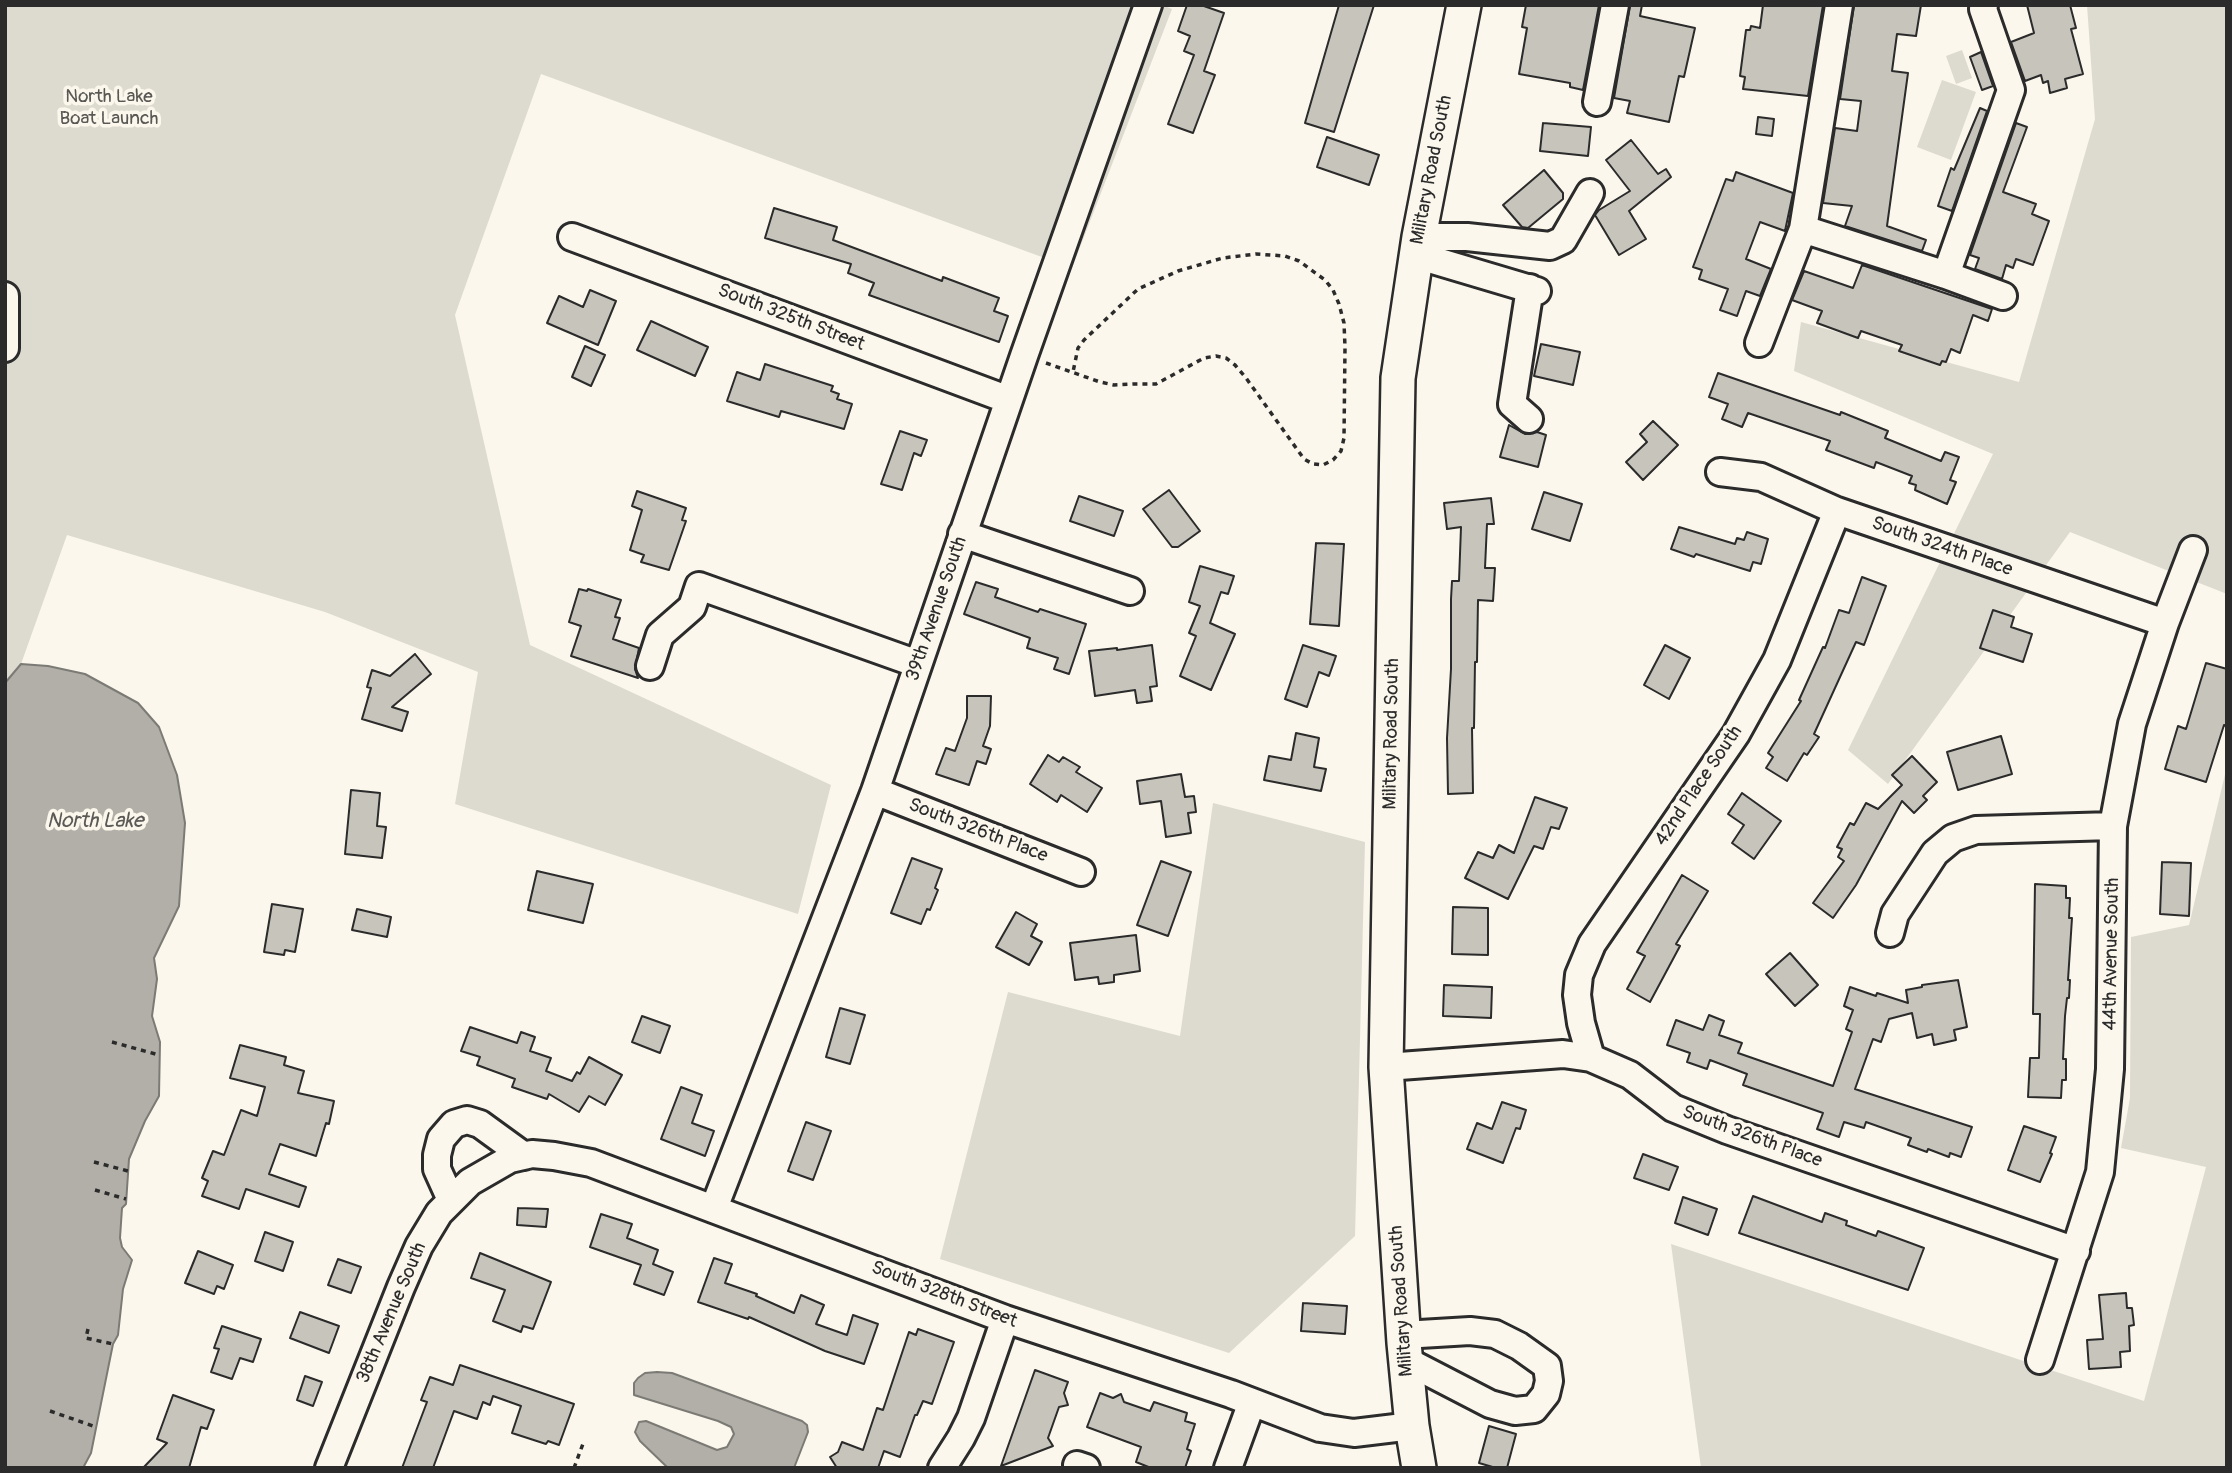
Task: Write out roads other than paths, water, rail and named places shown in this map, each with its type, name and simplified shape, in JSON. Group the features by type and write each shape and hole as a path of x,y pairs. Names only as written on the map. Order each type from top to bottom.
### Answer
{"main road":[{"name":"Military Road South","path":"1419,1468 1404,1347 1386,1067 1398,378 1418,246 1464,5"}],"street":[{"name":"39th Avenue South","path":"714,1208 875,791 962,534 1148,5"},
{"path":"1597,102 1615,5"},
{"path":"1759,343 1803,229 1839,5"},
{"path":"1946,275 2011,90 1983,9 1984,5"},
{"path":"1418,246 1467,237 1550,246 1563,240 1590,193"},
{"path":"1803,229 2003,296"},
{"name":"South 325th Street","path":"572,237 1009,400"},
{"path":"1418,246 1534,289 1513,404 1529,419"},
{"path":"5,296 5,348"},
{"name":"South 324th Place","path":"1720,472 1760,477 1837,511 2165,623"},
{"name":"42nd Place South","path":"1591,1058 1581,1023 1577,995 1580,975 1592,944 1736,734 1777,660 1837,511"},
{"path":"962,534 1130,591"},
{"name":"44th Avenue South","path":"2040,1360 2100,1172 2110,1069 2113,827 2132,724 2165,623 2193,550"},
{"path":"650,666 660,635 692,607 699,586 918,664"},
{"name":"South 326th Place","path":"875,791 1081,872"},
{"path":"1890,933 1895,914 1935,853 1953,838 1976,830 2113,827"},
{"name":"South 326th Place","path":"1386,1067 1563,1054 1591,1058 1630,1075 1673,1108 1727,1130 2076,1251"},
{"path":"451,1200 437,1168 436,1156 441,1139 454,1124 467,1120 480,1124 524,1156"},
{"name":"South 328th Street","path":"481,1175 510,1159 524,1156 554,1156 591,1163 1005,1319 1252,1402 1320,1428 1354,1433 1412,1426"},
{"name":"38th Avenue South","path":"329,1468 387,1318 419,1246 439,1213 470,1182 481,1175"},
{"path":"942,1468 971,1418 1005,1319"},
{"path":"1471,1331 1495,1335 1519,1346 1547,1366 1549,1381 1546,1394 1534,1409 1516,1411 1490,1404 1404,1347 1471,1331"},
{"path":"1228,1468 1252,1402"}],"water":[{"name":"North Lake","path":"21,664 48,666 85,674 138,703 159,727 177,775 185,823 179,906 154,958 157,979 152,1016 160,1042 159,1096 129,1159 126,1204 122,1208 120,1238 122,1247 132,1260 123,1289 118,1335 113,1344 91,1453 83,1468 5,1468 5,683"},
{"path":"645,1373 672,1373 802,1421 807,1425 808,1432 794,1468 668,1468 640,1441 635,1432 639,1422 646,1421 717,1450 727,1447 734,1434 731,1427 718,1421 634,1395 634,1383 638,1378"}],"park label":[{"name":"North Lake Boat Launch","path":"109,108"}]}
